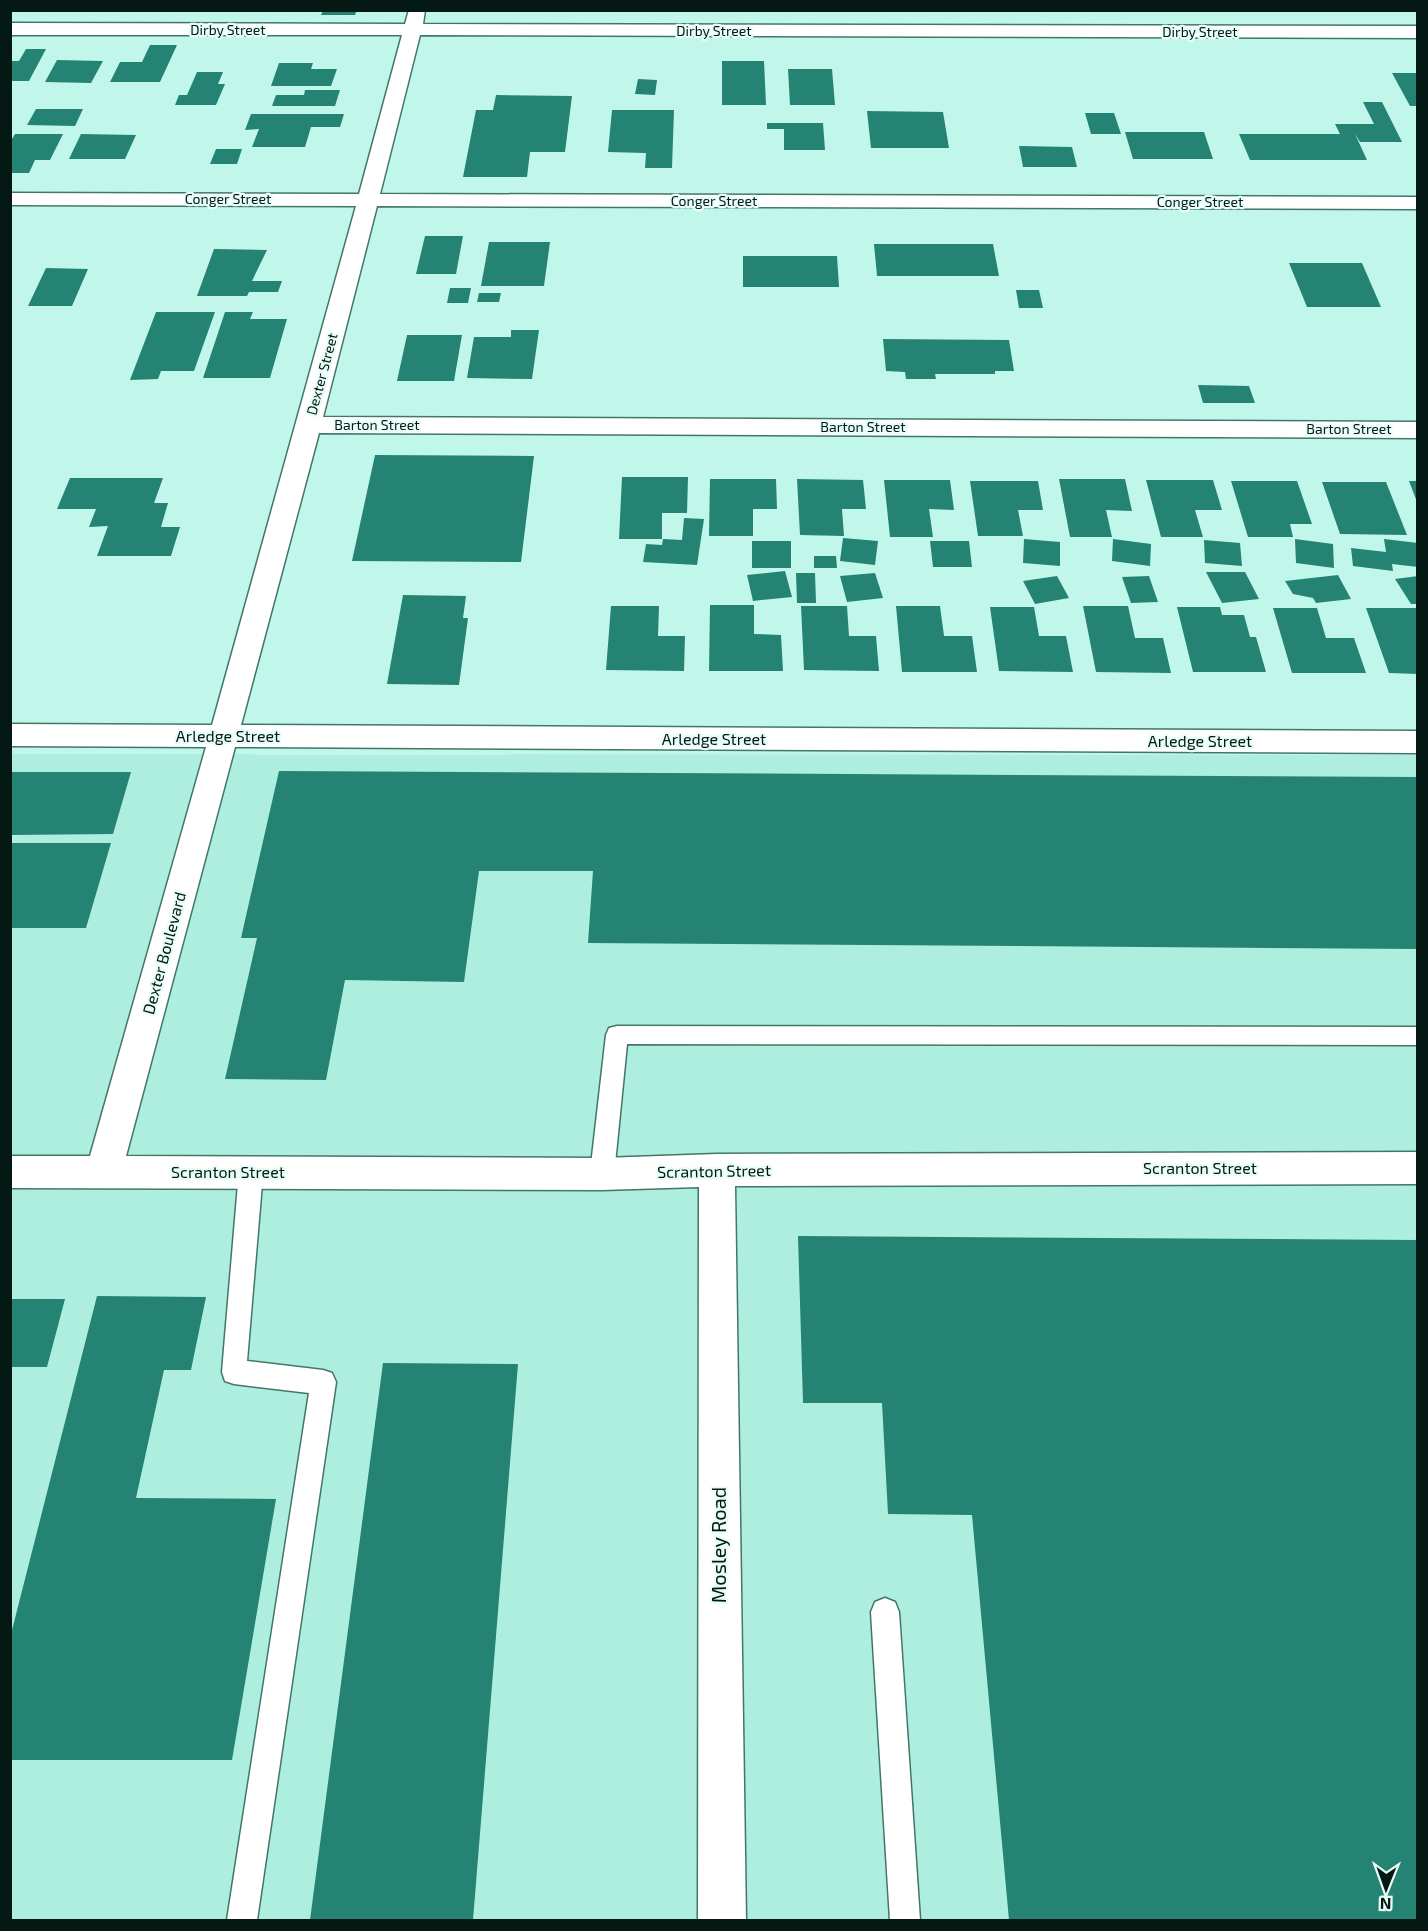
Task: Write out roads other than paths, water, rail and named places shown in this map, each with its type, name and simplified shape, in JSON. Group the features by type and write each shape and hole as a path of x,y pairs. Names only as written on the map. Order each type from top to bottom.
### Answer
{"street":[{"name":"Dirby Street","path":"10,29 415,21 1418,32"},
{"name":"Dexter Street","path":"224,736 309,425 415,21"},
{"name":"Conger Street","path":"10,199 1418,203"},
{"name":"Barton Street","path":"309,425 1418,430"},
{"name":"Arledge Street","path":"10,735 1418,742"},
{"name":"Dexter Boulevard","path":"104,1171 224,736"},
{"name":"Scranton Street","path":"10,1172 602,1174 717,1170 1418,1168"},
{"name":"Mosley Road","path":"717,1170 722,1920"}],"lane":[{"path":"602,1174 617,1035 1418,1036"},
{"path":"242,1920 323,1382 234,1372 251,1172"},
{"path":"885,1612 905,1920"}]}
